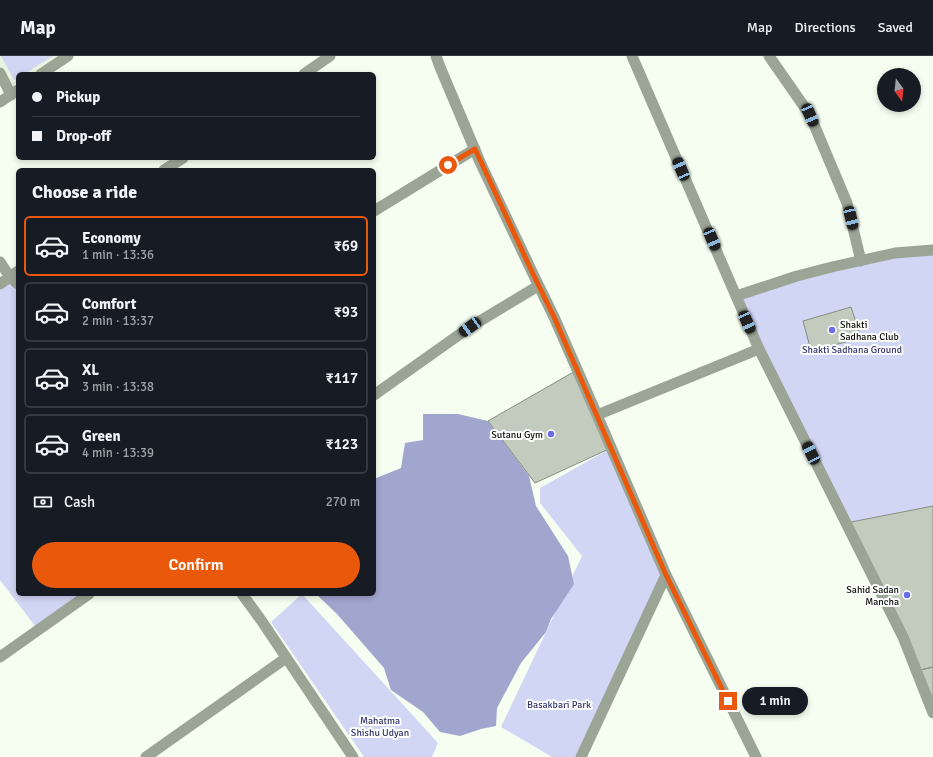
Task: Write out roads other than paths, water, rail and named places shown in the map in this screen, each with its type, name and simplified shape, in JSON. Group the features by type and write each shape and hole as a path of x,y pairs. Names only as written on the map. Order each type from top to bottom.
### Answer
{"street":[{"path":"44,72 68,56"},
{"path":"307,72 330,56"},
{"path":"436,56 475,149 538,286 554,317 666,575 756,757"},
{"path":"632,56 759,348 903,637 933,713"},
{"path":"768,56 810,115 847,203 861,261"},
{"path":"0,73 14,92 0,102"},
{"path":"376,210 475,149"},
{"path":"167,168 180,160"},
{"path":"736,296 797,276 861,261 896,253 933,250"},
{"path":"0,262 15,278 0,284"},
{"path":"376,394 470,327 538,286"},
{"path":"597,416 759,348"},
{"path":"581,757 666,575"},
{"path":"0,657 86,596"},
{"path":"243,596 353,757"},
{"path":"146,757 286,658"}],"place":[{"name":"Shakti Sadhana Club","path":"832,330"},
{"name":"Sutanu Gym","path":"551,434"},
{"name":"Sahid Sadan Mancha","path":"907,595"}],"park label":[{"name":"Shakti Sadhana Ground","path":"852,349"},
{"name":"Basakbari Park","path":"559,704"},
{"name":"Mahatma Shishu Udyan","path":"380,726"}]}
